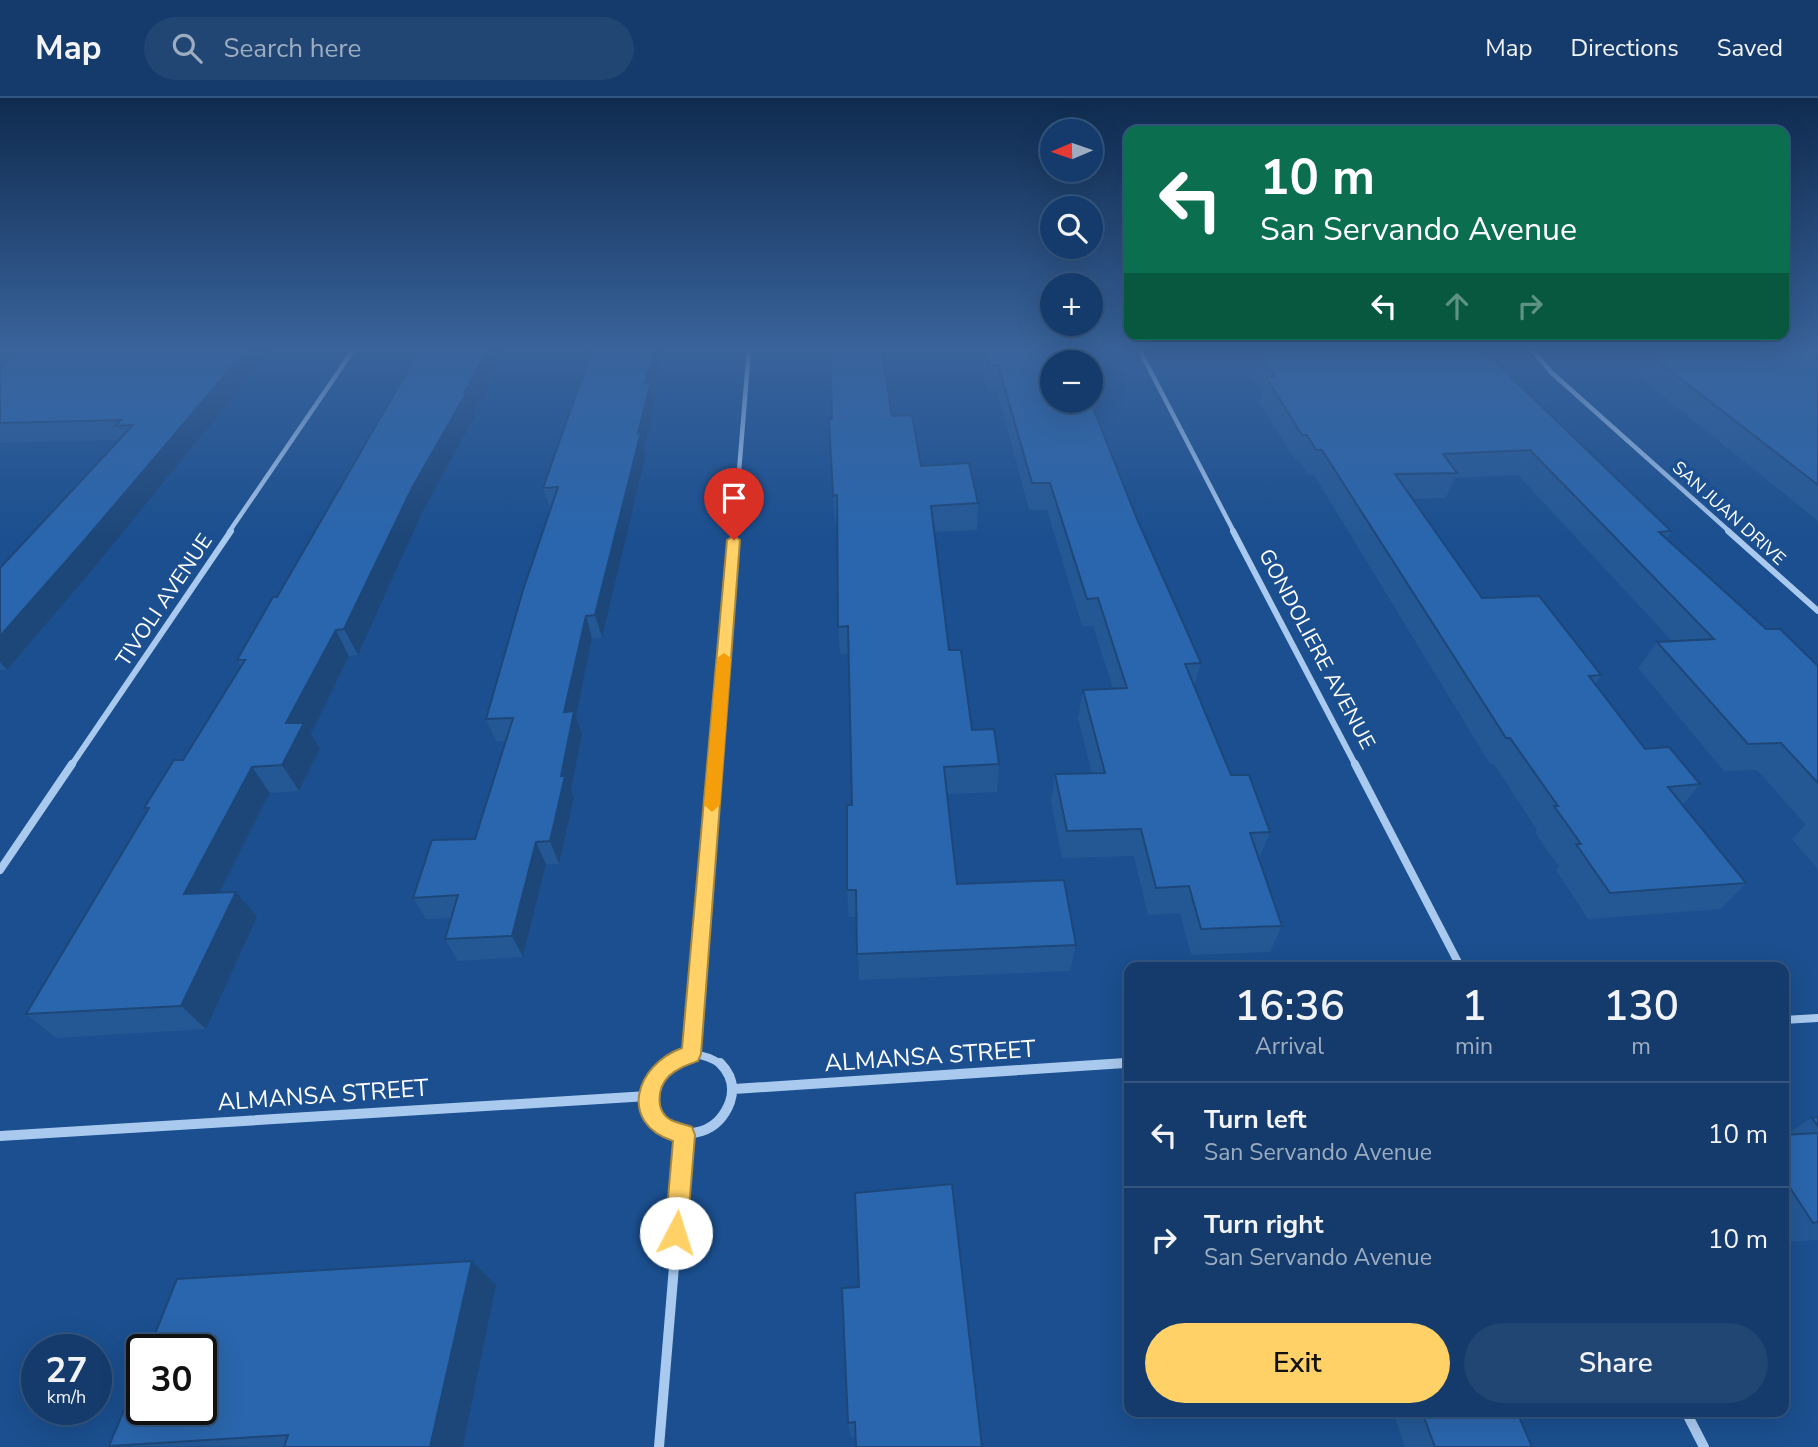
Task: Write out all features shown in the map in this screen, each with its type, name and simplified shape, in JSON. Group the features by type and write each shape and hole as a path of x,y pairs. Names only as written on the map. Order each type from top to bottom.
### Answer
{"street":[{"name":"TIVOLI AVENUE","path":"0,870 311,412"},
{"path":"691,1054 744,412"},
{"name":"GONDOLIERE AVENUE","path":"1172,412 1458,962"},
{"name":"SAN JUAN DRIVE","path":"1595,412 1818,611"},
{"path":"1789,1020 1818,1018"},
{"path":"691,1054 704,1055 726,1066 734,1089 726,1111 718,1121 708,1128 684,1135 662,1127 649,1108 648,1096 659,1072 674,1060 691,1054"},
{"name":"ALMANSA STREET","path":"734,1089 1124,1063"},
{"name":"ALMANSA STREET","path":"0,1136 648,1096"},
{"path":"659,1447 684,1135"},
{"path":"1689,1417 1704,1447"}],"building":[{"path":"0,412 194,412 0,636 0,568 133,425 115,426 121,420 0,423"},
{"path":"384,412 456,412 412,488 344,629 336,630 286,723 304,723 282,765 252,767 184,894 236,892 181,1006 26,1014 149,808 144,808 174,760 183,760 245,660 237,660 273,597 277,597"},
{"path":"570,412 643,412 638,433 641,432 595,615 586,616 564,712 574,711 561,776 565,776 550,841 536,842 512,936 445,939 458,895 413,898 432,840 475,839 513,718 486,719 523,590 558,487 543,488"},
{"path":"832,412 891,412 892,416 912,415 921,466 969,463 978,503 931,506 949,650 961,650 972,730 994,729 999,764 944,767 957,884 1064,880 1076,945 857,954 856,890 847,890 847,805 852,805 848,626 838,627 837,495 833,496 829,419 832,419"},
{"path":"1012,412 1095,413 1137,519 1201,663 1185,664 1231,775 1249,775 1270,832 1250,833 1282,926 1201,929 1189,886 1156,888 1141,829 1067,831 1055,774 1105,773 1083,690 1127,688 1098,598 1087,599 1050,483 1032,483"},
{"path":"1288,412 1547,412 1671,531 1659,532 1766,629 1780,629 1818,666 1818,783 1781,743 1748,744 1657,642 1714,639 1530,450 1443,454 1457,473 1395,474 1482,598 1539,596 1601,675 1589,676 1645,749 1669,747 1700,784 1668,787 1746,883 1610,893 1576,844 1581,844 1554,806 1558,806 1510,738 1506,738 1322,450 1316,450 1307,435 1302,435"},
{"path":"1723,412 1818,412 1818,485"},
{"path":"1818,1133 1818,1222 1813,1223 1789,1186 1789,1135"},
{"path":"952,1184 982,1447 856,1447 855,1422 848,1423 842,1288 859,1287 855,1193"},
{"path":"472,1261 430,1447 284,1447 288,1435 109,1446 126,1405 126,1425 217,1425 217,1334 155,1334 177,1279"},
{"path":"1424,1417 1519,1417 1532,1447 1435,1447"}],"slow traffic":[{"path":"712,805 724,658"}],"route":[{"path":"676,1233 684,1135 662,1127 653,1118 648,1096 654,1079 666,1065 691,1054 734,540"}]}
